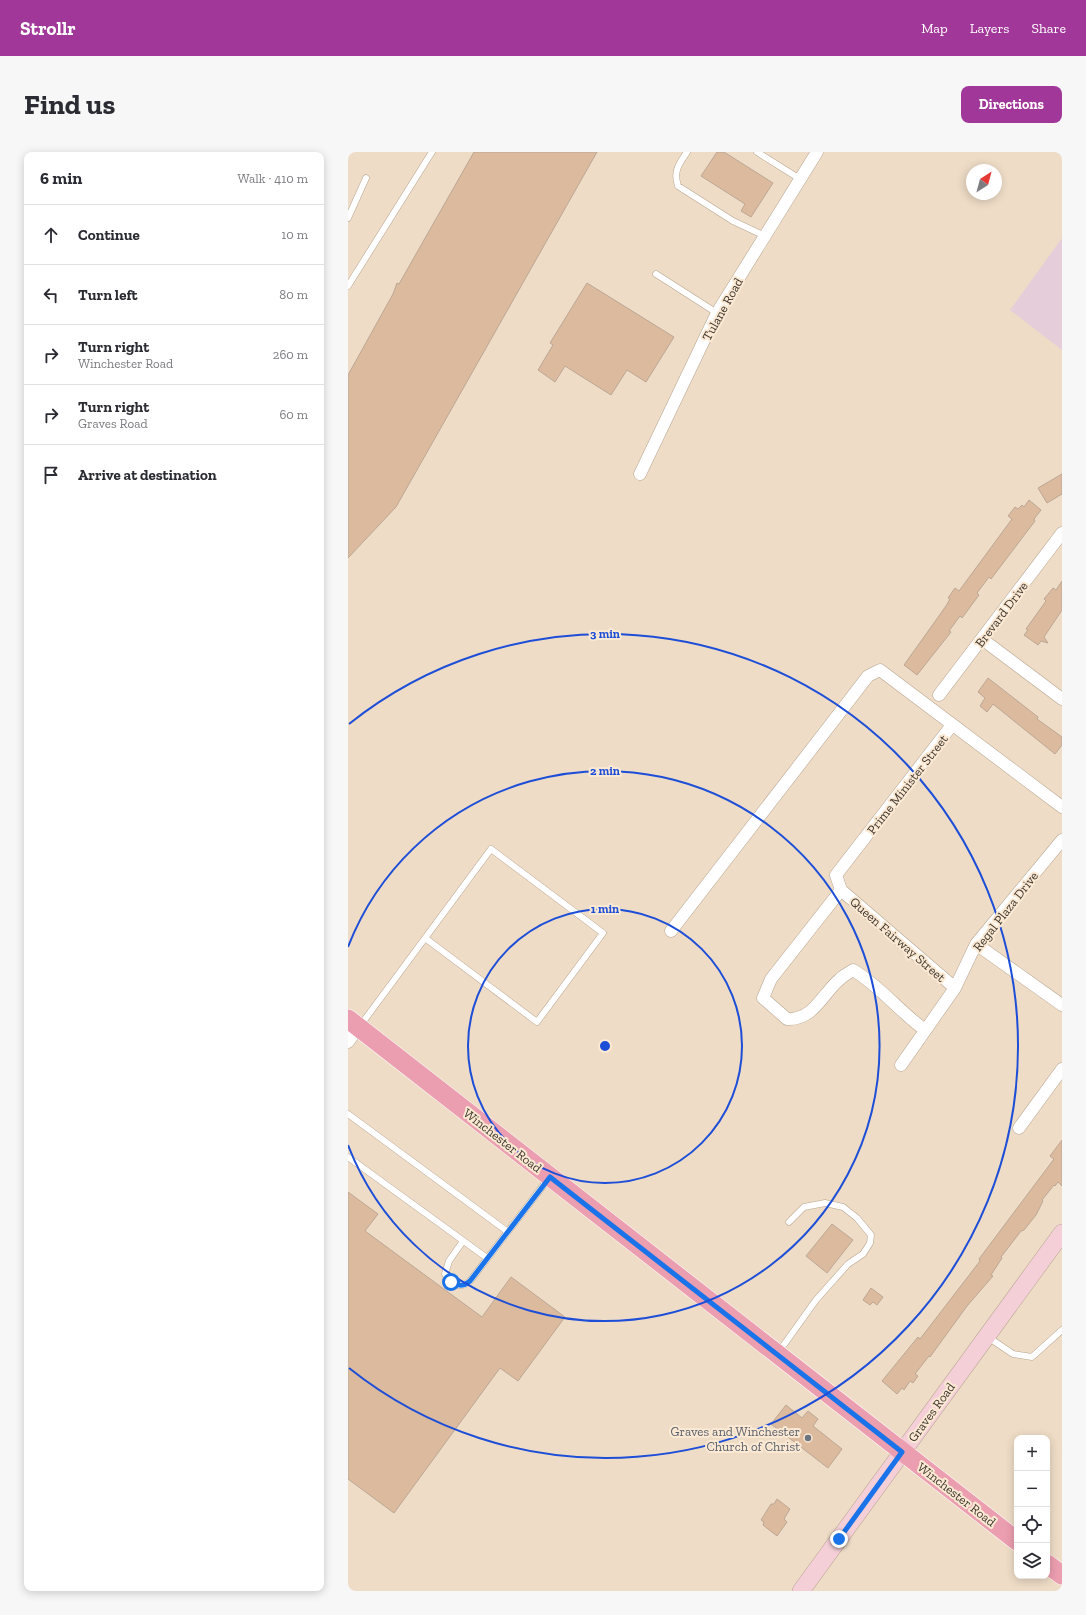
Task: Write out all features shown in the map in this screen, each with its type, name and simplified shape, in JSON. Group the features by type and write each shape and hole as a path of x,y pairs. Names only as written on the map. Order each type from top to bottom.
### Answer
{"main road":[{"name":"Winchester Road","path":"352,1029 550,1177 1014,1539"},
{"path":"1050,1566 1062,1576"}],"street":[{"name":"Tulane Road","path":"640,474 717,313 817,152"},
{"name":"Brevard Drive","path":"939,695 1062,532"},
{"path":"982,639 1062,699"},
{"name":"Prime Minister Street","path":"671,931 868,676 880,670 952,725 836,875 841,890"},
{"path":"952,725 1062,807"},
{"name":"Regal Plaza Drive","path":"901,1065 955,988 976,944 1062,840"},
{"path":"841,890 771,979 763,998 787,1019 795,1020 811,1013 839,979 853,970 863,976 910,1019 925,1030"},
{"name":"Queen Fairway Street","path":"841,890 955,988"},
{"path":"976,944 1062,1005"},
{"path":"1019,1128 1062,1068"},
{"name":"Graves Road","path":"801,1591 1062,1234"}],"lane":[{"path":"348,286 351,276 432,152"},
{"path":"687,152 680,163 675,176 678,186 733,222 765,236"},
{"path":"756,152 800,179"},
{"path":"348,218 366,178"},
{"path":"656,274 717,313"},
{"path":"352,1029 425,938 491,849 603,933 536,1022 425,938"},
{"path":"348,1114 508,1232"},
{"path":"348,1157 487,1258"},
{"path":"463,1241 447,1266 446,1274 451,1282 458,1285 465,1285 470,1281 550,1177"},
{"path":"777,1354 822,1294 848,1264 863,1254 870,1244 871,1235 857,1218 843,1207 825,1203 804,1207 789,1222"},
{"path":"987,1336 1012,1354 1032,1358 1062,1330"}],"shaded area":[{"path":"1062,238 1062,350 1010,310"}],"building":[{"path":"474,152 597,152 396,507 348,558 348,375 393,294 397,283 399,284"},
{"path":"717,152 724,152 773,183 751,217 741,211 745,204 701,176"},
{"path":"587,283 674,337 646,382 627,370 611,395 565,366 555,382 538,370 553,345 550,343"},
{"path":"1062,474 1062,494 1047,503 1038,488"},
{"path":"1029,500 1041,510 1034,519 1035,521 991,579 989,577 977,593 979,595 962,618 960,616 949,631 951,632 917,675 904,665 946,606 950,599 948,598 955,588 959,591 1012,519 1008,516 1015,507 1018,509 1022,505 1024,507"},
{"path":"1062,581 1062,610 1044,637 1048,643 1041,641 1038,645 1024,635 1028,630 1026,629 1046,601 1044,599 1053,588 1056,590"},
{"path":"988,678 1038,717 1037,719 1062,737 1062,745 1055,754 993,704 987,712 980,706 985,698 978,692"},
{"path":"1062,1140 1062,1186 1058,1182 1042,1200 1043,1201 1036,1215 1024,1230 1021,1231 1001,1257 1002,1258 991,1275 993,1276 967,1306 930,1357 929,1356 915,1374 918,1376 913,1383 910,1381 904,1390 902,1388 897,1394 882,1381 918,1337 920,1339 980,1261 979,1259 1054,1159 1050,1156"},
{"path":"348,1192 378,1214 365,1231 482,1317 511,1277 565,1317 518,1381 500,1368 394,1513 348,1479"},
{"path":"832,1224 853,1240 827,1273 806,1256"},
{"path":"871,1288 883,1297 877,1305 873,1302 870,1305 863,1300"},
{"name":"Graves and Winchester Church of Christ","path":"786,1405 802,1418 808,1411 818,1419 813,1426 842,1449 828,1468 771,1424"},
{"path":"777,1499 790,1509 784,1519 787,1522 777,1536 763,1525 764,1522 761,1520 771,1504 774,1504"}],"place":[{"name":"Graves and Winchester Church of Christ","path":"808,1438"}],"route":[{"path":"451,1282 458,1285 465,1285 470,1281 550,1177 902,1452 839,1539"}]}
